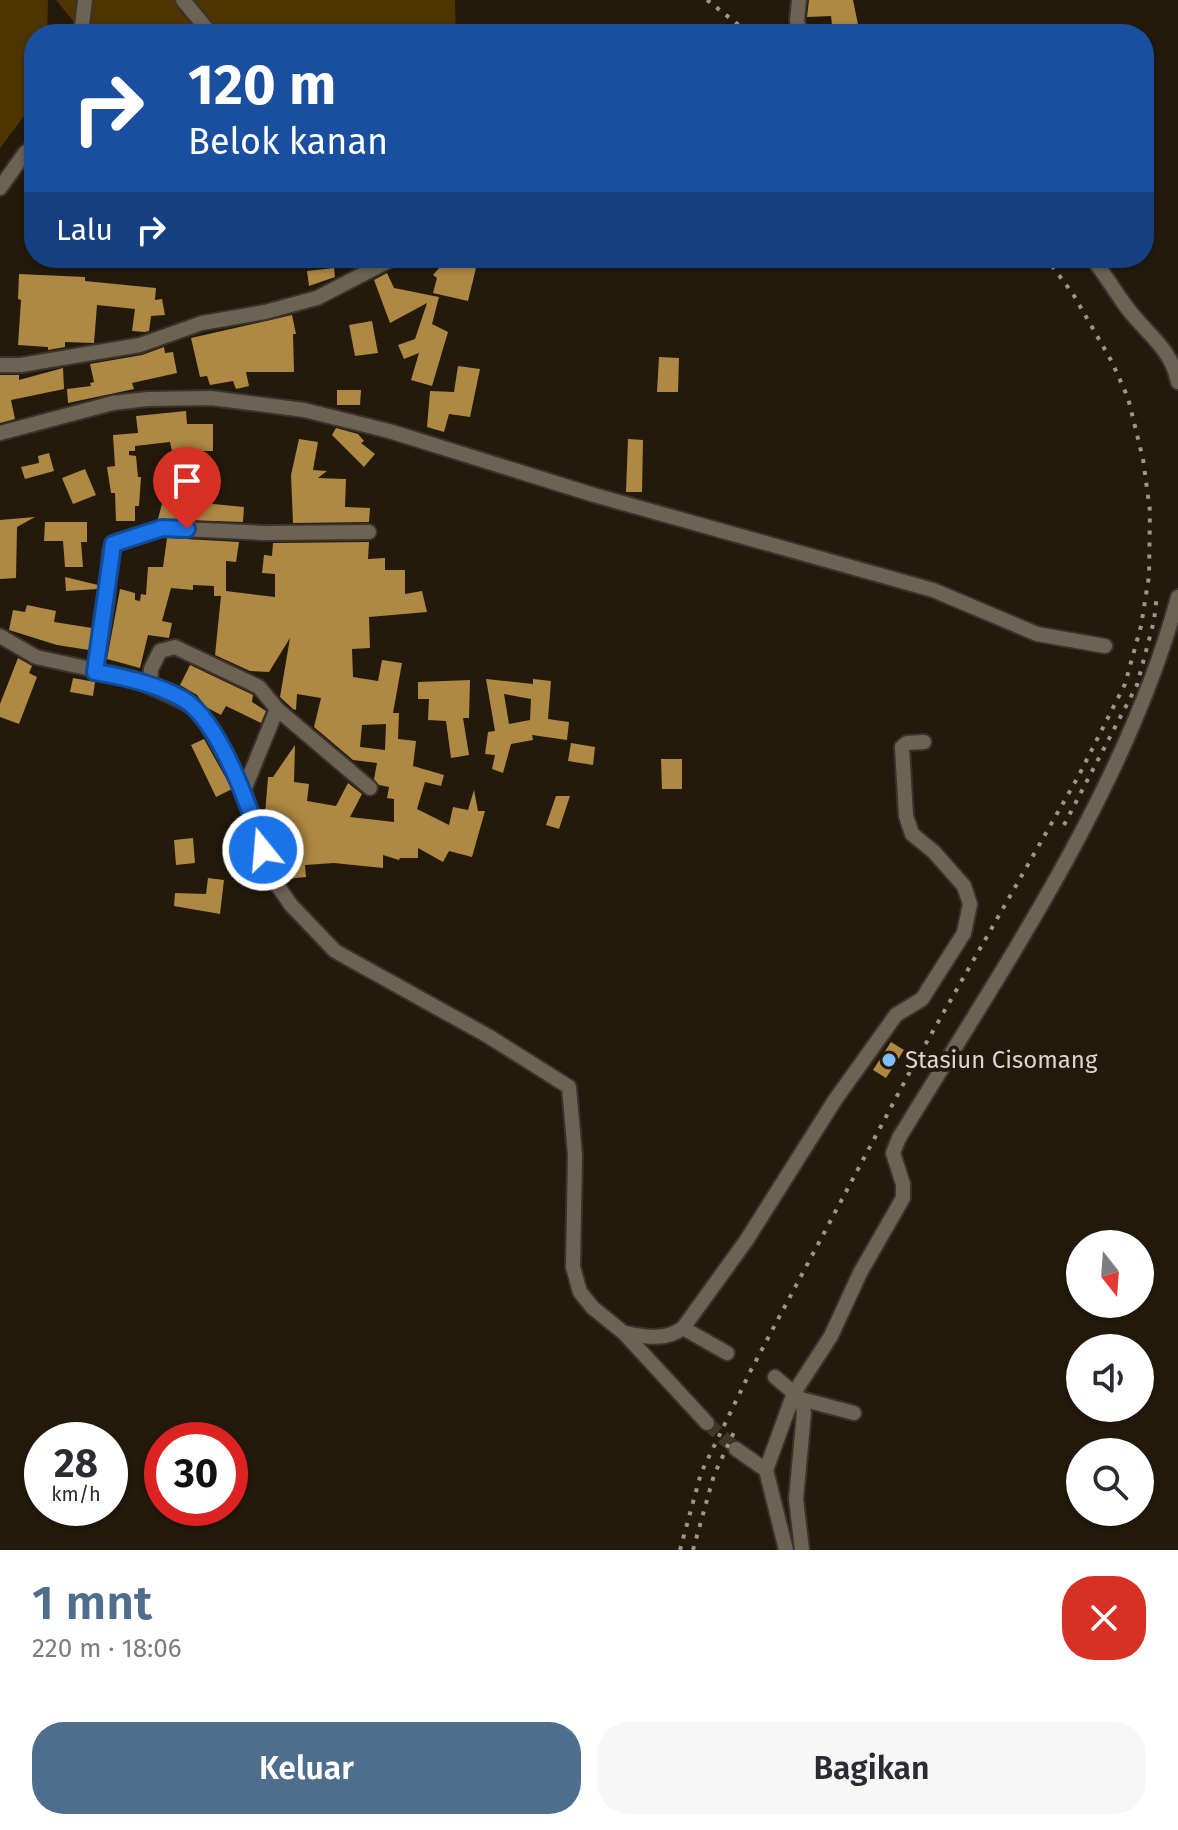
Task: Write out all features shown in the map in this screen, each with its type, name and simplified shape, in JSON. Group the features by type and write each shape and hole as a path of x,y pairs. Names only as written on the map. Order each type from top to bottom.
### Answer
{"street":[{"path":"82,24 85,0"},
{"path":"183,0 203,24"},
{"path":"798,24 799,0"},
{"path":"0,188 24,154"},
{"path":"0,365 21,365 140,345 202,323 265,312 317,298 375,268"},
{"path":"1099,268 1126,307 1168,351 1178,382"},
{"path":"0,433 113,403 148,399 211,398 304,410 389,431 594,495 921,586 1037,634 1105,646"},
{"path":"95,672 107,602 110,552 118,541 162,528 264,533 369,532"},
{"path":"786,1550 766,1470 798,1396 831,1336 860,1273 899,1209 903,1184 893,1153 899,1138 1007,961 1104,787 1174,634 1178,597"},
{"path":"0,636 36,657 132,678 183,699 199,712 244,790 269,873 291,905 335,951 488,1036 569,1087 573,1104 575,1155 574,1275 586,1301 624,1333 707,1423"},
{"path":"150,686 151,669 160,651 175,647 259,687 277,709 370,788"},
{"path":"244,790 277,709"},
{"path":"624,1333 646,1337 672,1336 683,1328 746,1241 835,1100 896,1015 922,999 964,933 970,904 964,886 934,852 912,834 906,816 902,747 907,743 924,742"},
{"path":"683,1328 727,1353"},
{"path":"775,1377 798,1396 854,1413"},
{"path":"798,1396 805,1422 797,1507 802,1550"},
{"path":"736,1449 766,1470"},
{"path":"780,1522 797,1507"}],"shaded area":[{"path":"0,0 48,0 47,24 24,24 24,116 0,148"},
{"path":"56,0 455,0 456,24 76,24"}],"building":[{"path":"809,0 853,0 858,24 832,24 831,16 807,17"},
{"path":"334,268 335,277 309,286 307,271"},
{"path":"439,268 476,268 468,301 433,293 437,278 433,275"},
{"path":"387,273 394,288 439,297 432,324 448,332 432,386 411,380 419,353 404,359 398,345 415,339 427,303 390,323 374,280"},
{"path":"19,274 85,277 85,281 156,288 155,300 162,299 165,315 151,316 149,331 132,331 135,309 97,305 94,343 65,342 65,347 48,350 48,347 18,345"},
{"path":"292,315 296,334 293,334 294,372 246,372 249,386 236,389 233,381 210,385 207,376 200,377 191,338"},
{"path":"372,321 378,353 355,356 349,325"},
{"path":"164,347 165,353 173,352 177,373 132,383 134,389 68,403 67,389 91,386 90,383 94,382 90,364 142,355"},
{"path":"659,357 679,358 678,392 657,392"},
{"path":"458,366 480,369 470,417 449,414 444,432 427,427 430,391 454,392"},
{"path":"63,368 64,389 11,400 15,419 0,423 0,375 19,375 19,380"},
{"path":"337,390 361,390 360,405 337,405"},
{"path":"186,411 187,424 213,424 213,451 172,451 170,442 135,446 135,451 129,451 129,455 136,456 138,477 141,477 139,506 135,506 135,521 116,521 115,493 111,493 107,467 115,466 113,435 138,433 136,416"},
{"path":"336,428 358,434 364,441 361,443 375,454 364,467 332,435"},
{"path":"299,439 318,442 313,470 327,471 318,478 346,479 345,507 370,508 369,522 293,523 291,475"},
{"path":"628,439 643,440 642,492 626,492"},
{"path":"49,453 54,471 25,479 21,467 39,463 38,456"},
{"path":"172,465 200,472 193,502 244,507 243,522 158,519"},
{"path":"85,469 96,495 73,504 62,478"},
{"path":"35,517 17,527 16,578 0,579 0,520"},
{"path":"45,522 87,522 87,542 81,542 83,567 65,567 63,541 44,541"},
{"path":"167,538 239,542 236,562 226,561 226,591 275,597 275,574 262,573 264,555 272,556 273,543 369,542 368,559 385,558 385,570 405,570 405,594 422,591 427,612 369,617 370,648 352,649 353,677 378,681 382,660 402,663 393,713 399,713 398,739 416,741 413,766 444,775 441,786 425,782 417,809 449,825 453,807 468,810 474,790 478,811 485,811 472,857 449,851 443,862 418,848 418,858 399,860 383,855 383,868 334,863 305,865 306,877 285,879 284,859 275,859 271,845 279,844 278,816 265,815 268,777 273,777 295,745 294,782 309,784 307,801 336,806 348,783 362,794 350,817 394,822 394,799 387,798 389,787 379,785 374,779 377,763 353,760 314,727 321,698 297,694 296,710 280,697 290,638 269,672 250,671 215,655 221,596 214,596 214,586 193,585 193,590 171,588 162,621 172,623 169,638 148,635 140,668 107,659 120,589 135,593 135,600 140,601 141,594 146,595 148,567 163,567","holes":["386,724 385,750 360,747 362,725"]},
{"path":"65,577 98,585 98,589 66,591"},
{"path":"27,605 56,611 54,622 92,628 89,650 57,645 9,630 13,610 25,612"},
{"path":"18,658 32,666 29,673 37,677 19,724 0,717 0,704"},
{"path":"190,665 253,695 252,702 266,711 261,723 226,706 221,715 206,707 197,695 180,685"},
{"path":"73,678 95,682 93,696 70,692"},
{"path":"486,679 533,684 533,679 551,681 548,719 569,722 567,740 532,735 533,740 511,744 503,773 492,769 495,755 485,754 488,732 495,731","holes":["504,694 531,699 530,720 509,724"]},
{"path":"470,680 469,718 463,718 469,755 451,758 446,721 428,720 429,699 418,699 418,682"},
{"path":"204,739 232,789 216,797 191,745"},
{"path":"571,743 595,747 593,765 568,761"},
{"path":"661,759 682,759 682,789 662,789"},
{"path":"556,796 570,796 559,829 546,825"},
{"path":"193,838 195,863 176,865 174,840"},
{"path":"208,878 224,880 220,914 174,906 175,893 206,894"},
{"name":"Stasiun Cisomang","path":"891,1042 904,1050 886,1078 873,1070"}],"tunnel":[{"path":"707,1423 736,1449"}],"railway":[{"path":"707,0 737,24"},
{"path":"680,1550 701,1473 751,1370 913,1066 1078,777 1125,684 1141,626 1149,576 1150,511 1143,459 1128,398 1112,362 1073,294 1054,268"},
{"path":"1064,825 1137,685 1154,621 1157,594"},
{"path":"693,1550 714,1475 735,1430"}],"place":[{"name":"Stasiun Cisomang","path":"889,1060"}],"route":[{"path":"187,529 162,528 113,544 95,672 132,678 183,699 199,712 244,790 263,850"}]}
